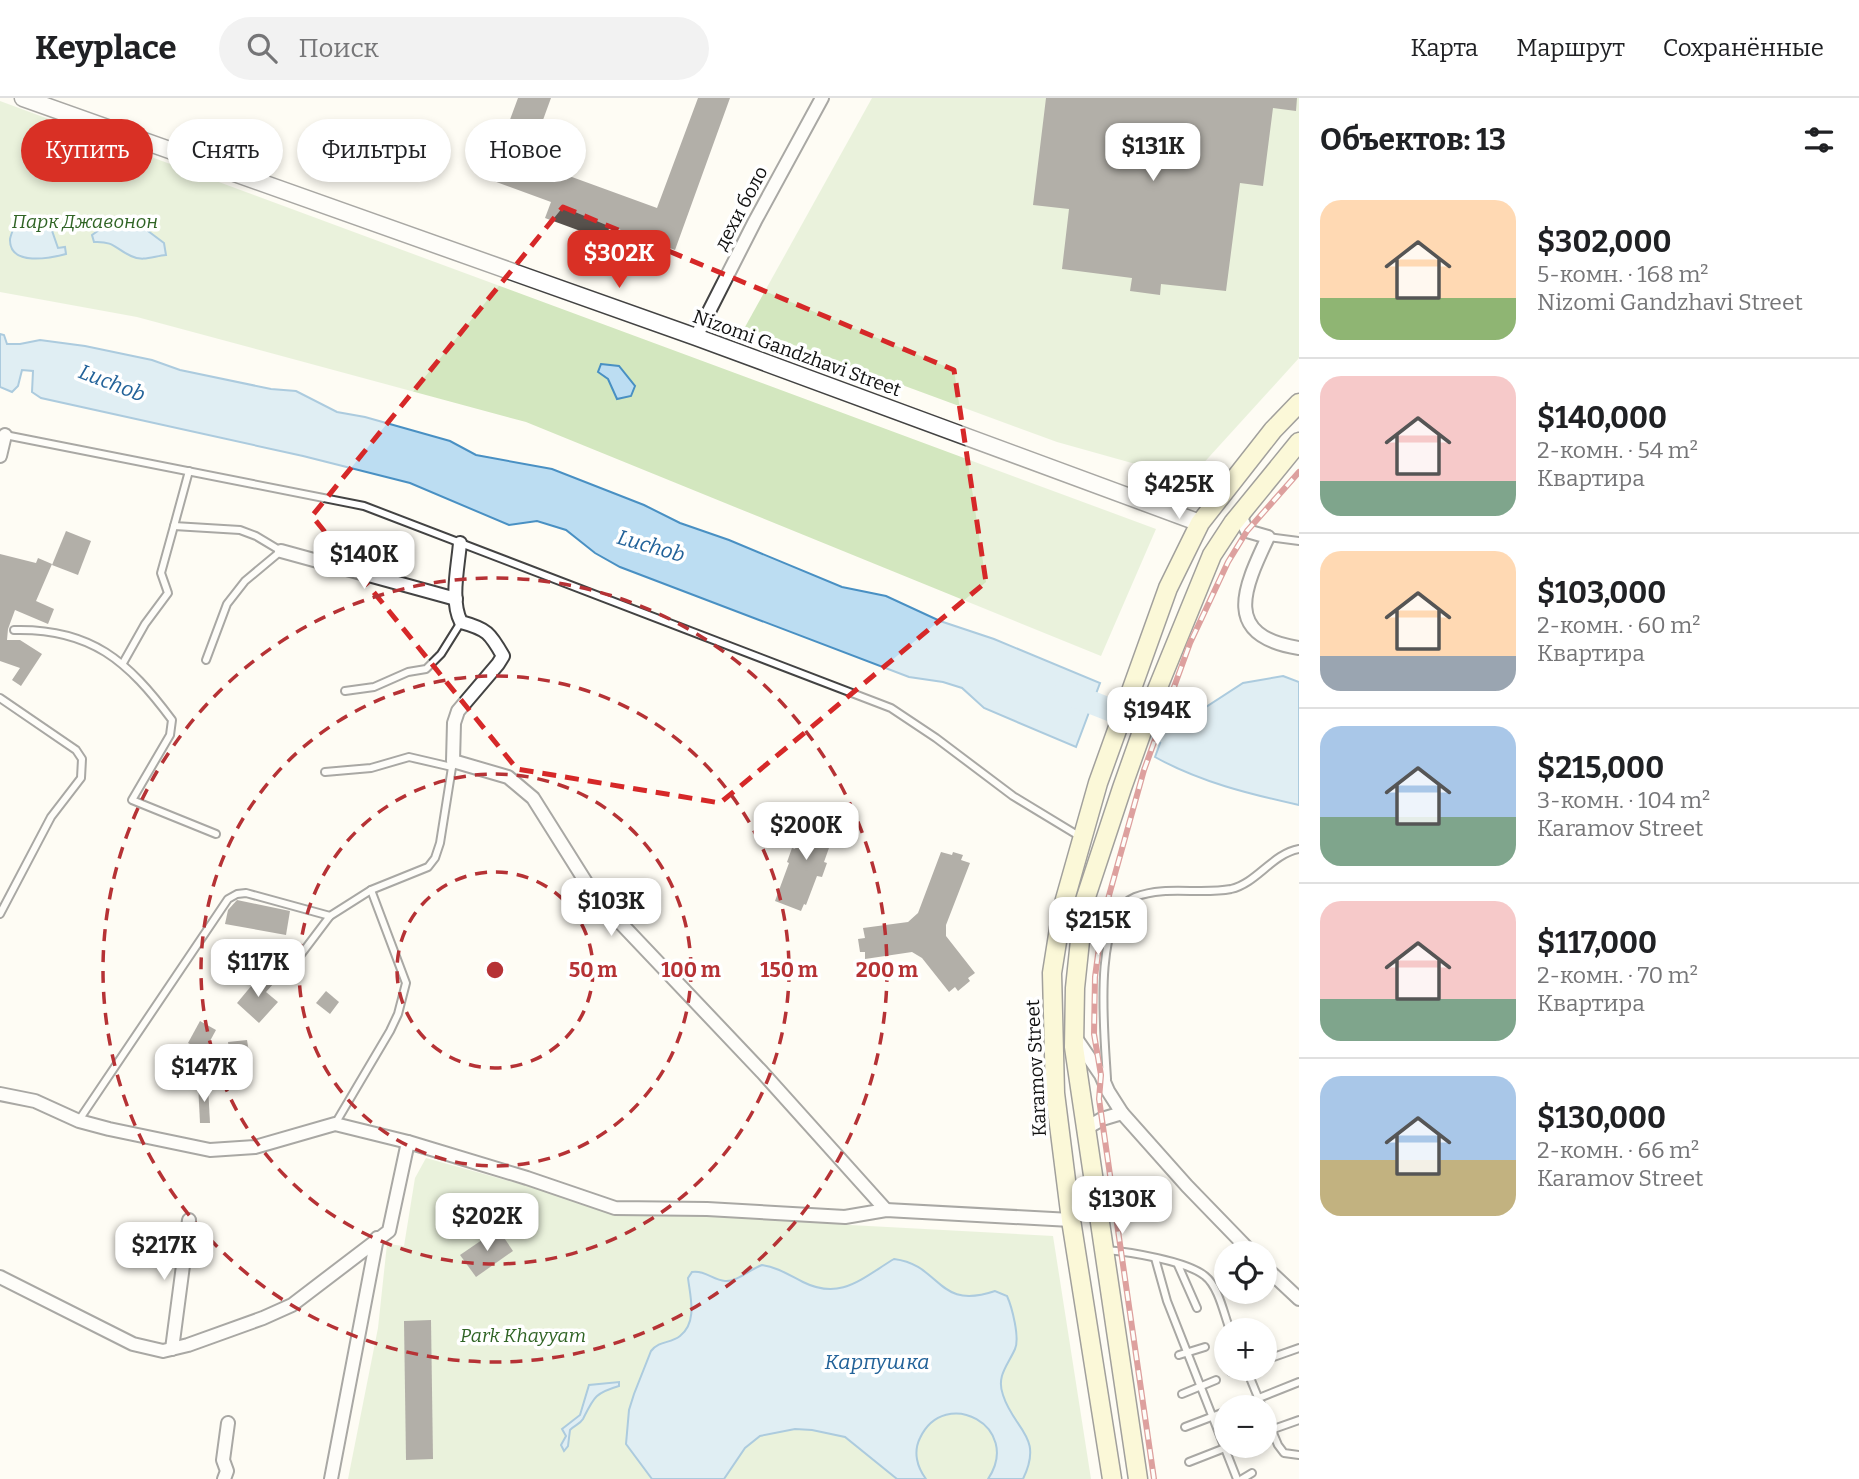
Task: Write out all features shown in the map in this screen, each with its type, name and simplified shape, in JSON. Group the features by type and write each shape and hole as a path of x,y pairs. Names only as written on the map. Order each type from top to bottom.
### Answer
{"main road":[{"path":"1200,523 1273,430 1299,403"},
{"path":"1244,509 1299,442"},
{"name":"Karamov Street","path":"1138,1479 1085,1129 1074,1036 1075,988 1084,903 1156,692 1212,555 1244,509"},
{"name":"Karamov Street","path":"1112,1479 1071,1220 1055,1093 1052,973 1062,910 1098,783 1168,588 1200,523"},
{"path":"1093,1353 1119,1350"}],"street":[{"name":"Nizomi Gandzhavi Street","path":"23,98 696,337 1200,523"},
{"name":"дехи боло","path":"696,337 822,98"},
{"path":"0,456 3,434"},
{"path":"1244,509 1242,520 1247,531 1268,537 1245,593 1244,614 1257,632 1282,646 1299,648"},
{"path":"460,543 456,599 461,622 479,627 490,634 503,656 458,711 454,723 453,764 508,777 533,798 594,895 762,1072 886,1210"},
{"path":"281,551 456,599"},
{"path":"1074,1036 1101,1075 1122,1113 1240,1241"},
{"path":"0,1094 35,1101 79,1121 210,1150 256,1147 335,1124 408,1142 615,1208 707,1209 845,1217 886,1210 1071,1220"},
{"path":"1085,1129 1102,1119 1122,1113"},
{"path":"0,1277 133,1345 163,1351 172,1349 263,1318 292,1305 388,1231 408,1142"},
{"path":"172,1349 189,1220"},
{"path":"331,1479 377,1238"},
{"path":"1277,1278 1299,1299"},
{"path":"224,1479 227,1471 223,1460 228,1423"}],"lane":[{"path":"3,434 364,506 891,708 1013,796 1081,837"},
{"path":"123,663 145,624 168,593 161,573 189,471"},
{"path":"174,526 240,530 281,551 244,581 227,604 206,660"},
{"path":"1268,537 1299,541"},
{"path":"345,691 374,687 408,672 426,670 441,654 461,622"},
{"path":"14,630 39,629 73,637 104,650 123,663 147,687 172,720 170,735 132,800 216,834"},
{"path":"0,698 76,750 82,759 83,769 81,778 51,817 0,914"},
{"path":"299,957 330,916 371,890 428,867 435,858 440,843 453,764 409,757 371,768 324,772"},
{"path":"1108,1091 1103,1027 1105,961 1110,927 1117,911 1133,897 1230,889 1246,884 1264,868 1292,850 1299,849"},
{"path":"335,1124 390,1031 398,1014 406,982 371,890"},
{"path":"79,1121 228,899 246,893 330,916"},
{"path":"1104,1250 1155,1258 1206,1277 1214,1289 1225,1318"},
{"path":"1155,1258 1183,1354 1214,1420"},
{"path":"1178,1265 1197,1308"},
{"path":"1183,1354 1205,1347"},
{"path":"1277,1356 1299,1349"},
{"path":"1182,1394 1214,1381"},
{"path":"1266,1395 1299,1382"},
{"path":"1185,1427 1212,1416"},
{"path":"1277,1428 1299,1420"},
{"path":"1277,1443 1284,1453 1299,1455"},
{"path":"1189,1462 1214,1452"},
{"path":"1230,1458 1237,1479"},
{"path":"1242,1479 1252,1473"}],"highlighted area":[{"path":"563,207 954,370 986,582 720,803 517,769 312,516"}],"green space":[{"path":"872,98 1299,98 1299,358 1189,479 1057,442 745,327"},
{"name":"Парк Джавонон","path":"0,101 49,119 21,119 21,182 153,182 153,158 167,163 167,182 219,182 1156,529 1101,656 526,422 137,317 0,292"},
{"name":"Park Khayyam","path":"426,1158 553,1193 608,1213 634,1215 669,1210 850,1225 1053,1236 1091,1479 348,1479 378,1328 387,1244 404,1246 415,1178"}],"water":[{"path":"27,216 44,216 58,248 65,247 66,254 32,258 16,254 10,237 15,223"},
{"path":"137,217 148,224 148,231 164,243 166,255 140,259 111,244 94,242 92,235 103,228"},
{"path":"0,334 4,335 7,344 40,340 85,346 152,360 180,370 271,389 296,391 337,412 365,417 450,441 476,455 552,469 842,587 886,596 940,621 994,639 1100,683 1076,747 984,708 962,688 909,677 620,567 595,553 566,530 537,521 509,525 410,483 303,456 41,398 32,392 33,371 22,370 18,386 12,392 0,387"},
{"path":"601,364 619,366 635,386 631,396 617,399 608,379 598,372"},
{"path":"1283,676 1299,682 1299,805 1243,792 1207,780 1155,757 1169,719 1189,718 1243,683"},
{"name":"Карпушка","path":"894,1259 922,1269 940,1285 961,1295 976,1296 995,1291 1007,1296 1017,1338 1015,1349 1002,1376 1001,1388 1008,1407 1029,1443 1029,1464 1023,1479 988,1479 996,1460 996,1443 988,1429 976,1419 962,1414 946,1415 932,1422 920,1438 917,1459 926,1479 897,1479 845,1437 795,1429 760,1436 745,1448 724,1479 652,1479 626,1444 629,1410 651,1351 658,1345 680,1336 689,1324 692,1308 688,1278 692,1272 730,1281 762,1265 778,1269 803,1282 829,1289 851,1285"},
{"path":"619,1382 619,1386 605,1391 593,1401 582,1421 570,1430 568,1446 564,1451 561,1445 566,1436 562,1429 580,1415 589,1385"}],"building":[{"path":"518,98 551,98 543,119 510,119"},
{"path":"698,98 730,98 675,250 610,226 605,240 545,218 551,202 496,182 586,182 657,208"},
{"path":"1046,98 1297,98 1296,111 1273,108 1263,186 1240,183 1226,291 1161,284 1160,295 1130,291 1132,278 1062,269 1069,209 1033,205"},
{"path":"66,531 91,541 78,575 52,565"},
{"path":"0,554 36,563 38,558 52,564 36,601 54,609 48,624 15,610 8,629 7,640 20,640 42,654 21,686 12,680 20,668 0,661"},
{"path":"812,813 836,822 835,831 824,862 827,863 822,877 817,876 801,911 775,901 792,848 795,849 806,820 809,822"},
{"path":"941,852 963,855 961,860 970,863 946,925 946,936 975,973 958,991 955,987 949,992 922,958 912,952 865,959 865,952 860,952 858,939 865,938 863,928 908,922 918,913"},
{"path":"237,900 290,911 286,935 225,924 228,910"},
{"path":"262,973 274,983 266,992 278,1002 259,1023 237,1003"},
{"path":"326,991 339,1002 330,1014 316,1003"},
{"path":"200,1021 216,1030 204,1052 188,1043"},
{"path":"247,1040 250,1059 231,1062 228,1042"},
{"path":"198,1083 208,1086 210,1123 200,1123"},
{"path":"498,1229 513,1251 476,1277 460,1255"},
{"path":"431,1320 433,1459 406,1460 404,1321"}],"waterway":[{"name":"Luchob","path":"1065,692 1192,742"}],"railway":[{"path":"1154,1479 1099,1099 1101,1075 1094,1034 1095,977 1103,917 1144,770 1190,643 1228,562 1247,531 1299,472"}]}
